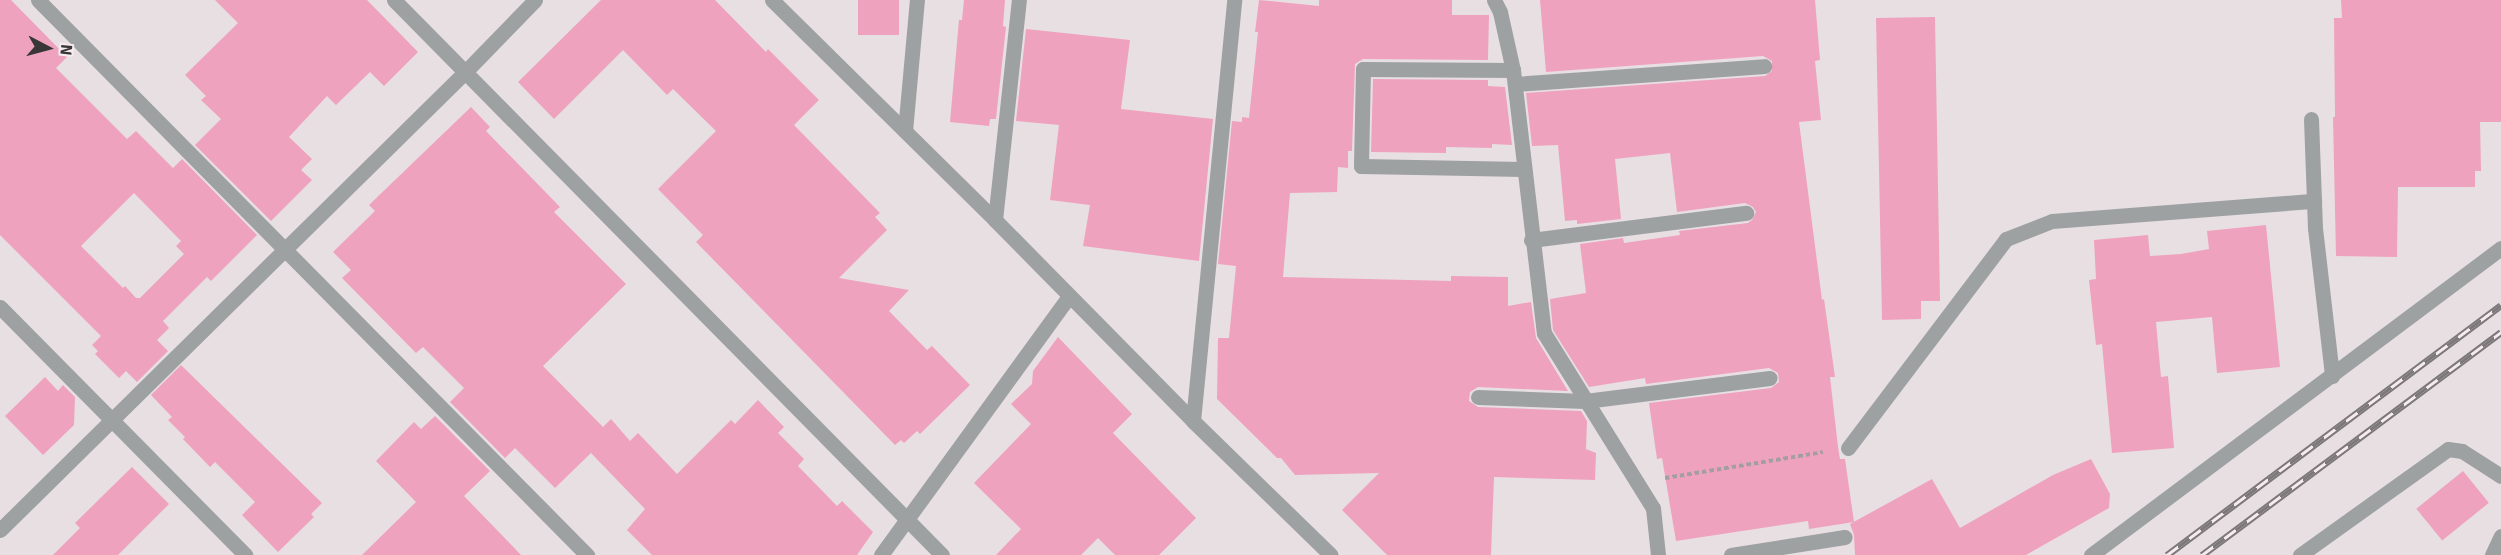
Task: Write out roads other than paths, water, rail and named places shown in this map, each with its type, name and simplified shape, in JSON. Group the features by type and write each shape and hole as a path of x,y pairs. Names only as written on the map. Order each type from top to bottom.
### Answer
{"street":[{"path":"38,0 587,555"},
{"path":"394,0 942,555"},
{"path":"0,530 466,71 535,0"},
{"path":"905,131 917,0"},
{"path":"995,220 1019,0"},
{"path":"1193,421 1234,0"},
{"path":"1494,0 1500,12 1514,77 1544,333 1653,508 1658,555"},
{"path":"774,1 1193,421 1331,555"},
{"path":"1523,169 1361,166 1363,69 1514,77 1764,66"},
{"path":"2311,119 2314,201 2332,376"},
{"path":"1848,448 2006,239 2052,221 2314,201"},
{"path":"1532,240 1746,213"},
{"path":"2091,555 2501,248"},
{"path":"881,555 1069,296"},
{"path":"0,307 111,422 245,555"},
{"path":"1478,397 1585,401 1770,378"},
{"path":"2300,555 2448,449 2462,451 2501,476"},
{"path":"2492,555 2501,536"},
{"path":"1731,555 1845,537"}],"railway":[{"path":"2167,555 2501,305"},
{"path":"2202,555 2501,332"}]}
